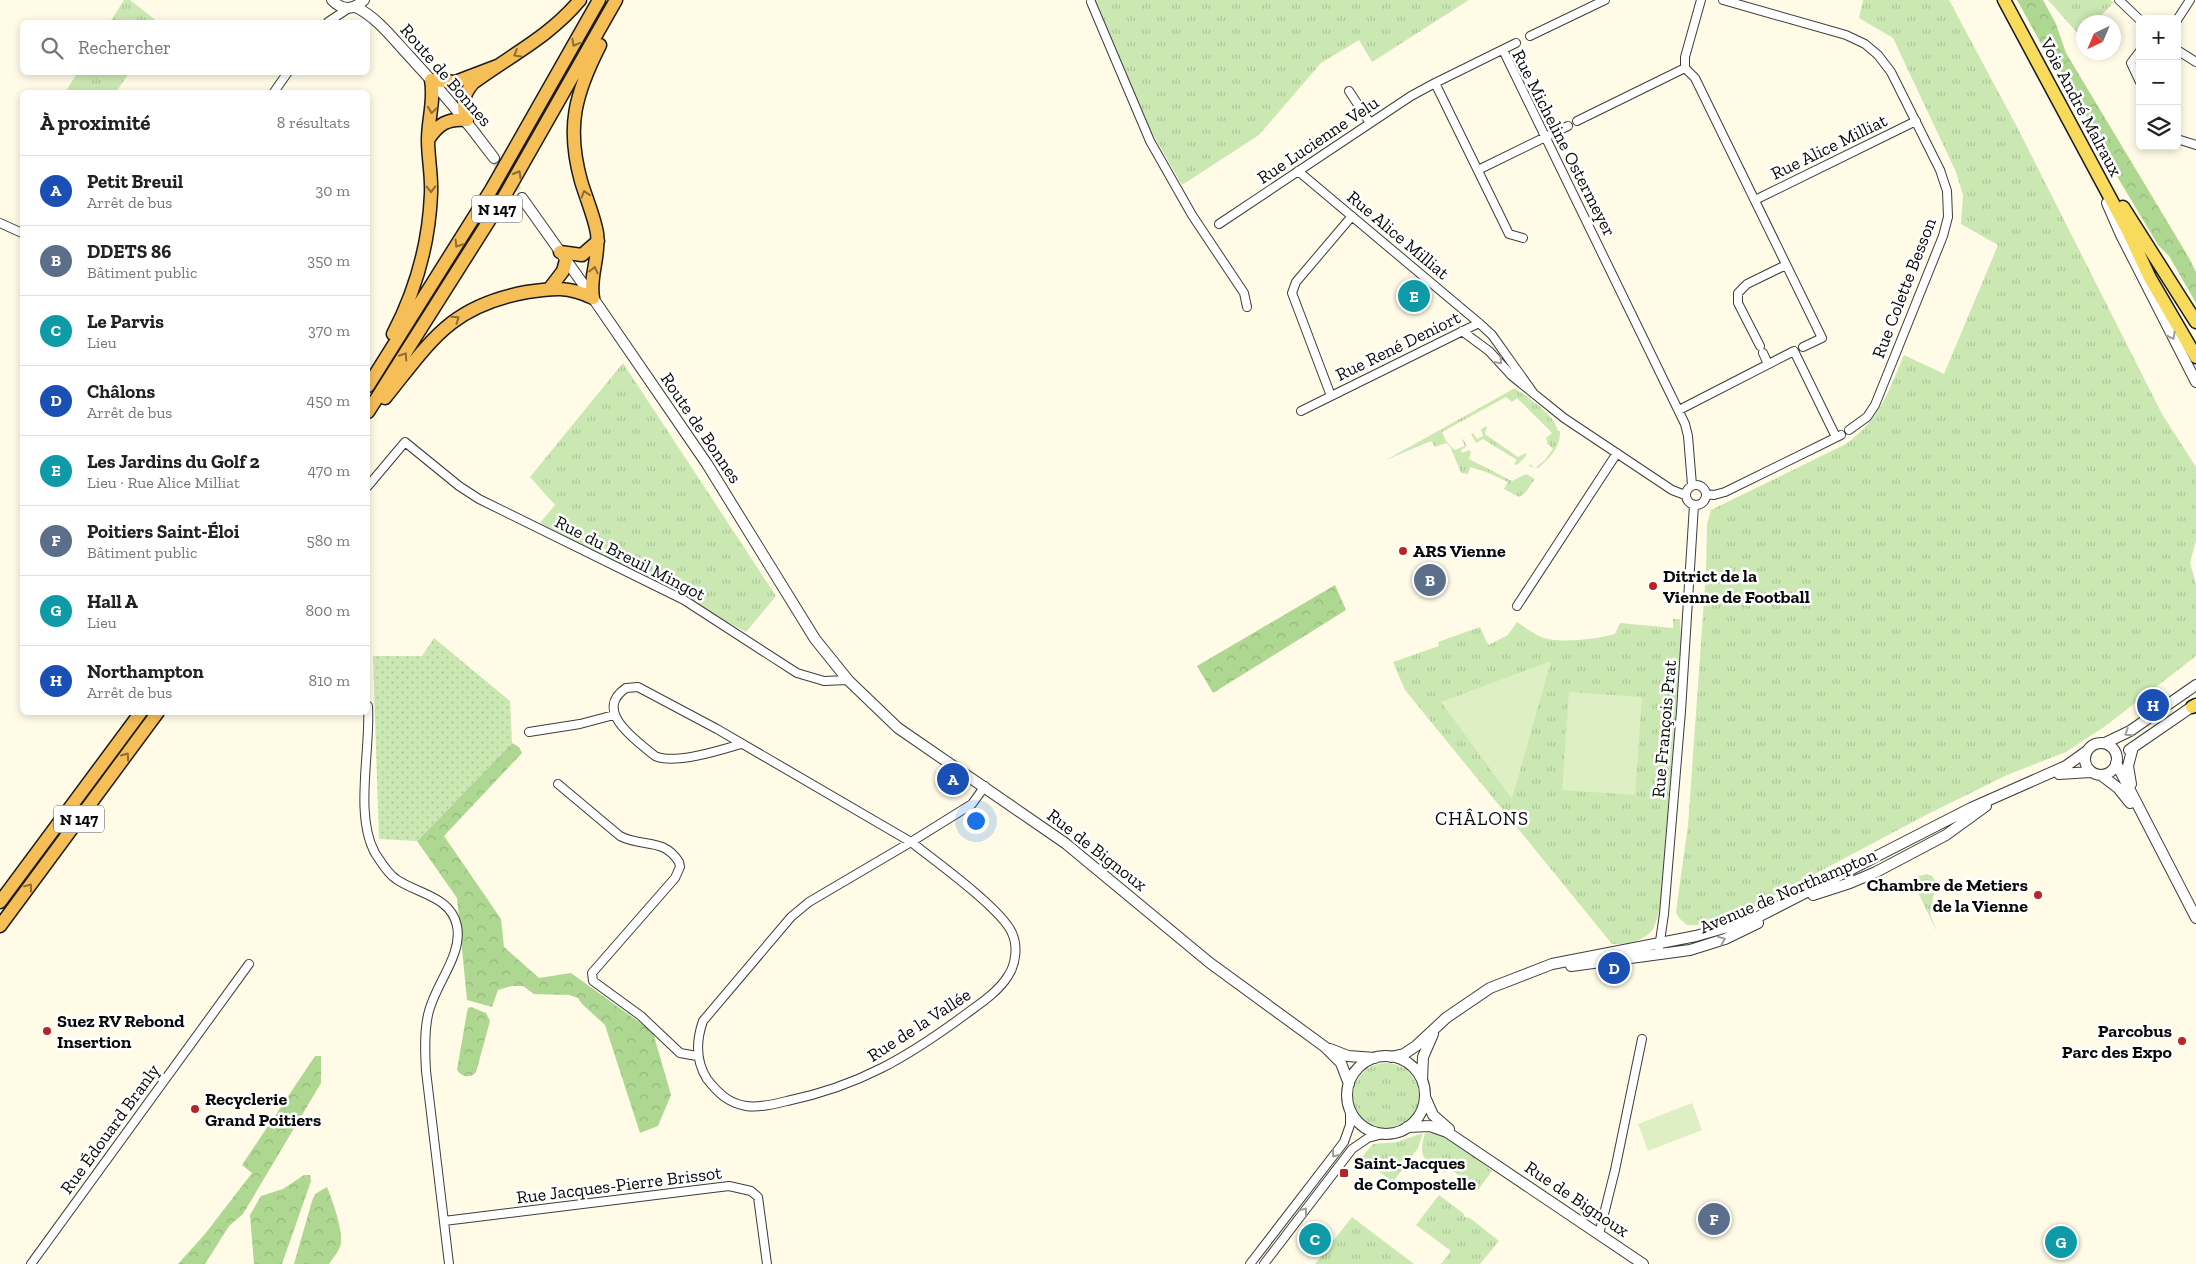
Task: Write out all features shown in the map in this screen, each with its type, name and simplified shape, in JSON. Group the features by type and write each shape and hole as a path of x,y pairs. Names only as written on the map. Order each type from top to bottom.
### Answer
{"highway":[{"path":"428,140 442,123 451,120 467,120 463,106 466,92 473,83 543,37 580,0"},
{"name":"N 147","path":"370,382 491,190 599,0"},
{"name":"N 147","path":"371,407 504,197 616,0"},
{"path":"371,407 385,398 432,340 472,308 498,298 550,288 570,288 593,298 592,288 598,253 598,241 596,228 575,157 573,135 575,111 581,84 622,0"},
{"path":"370,381 414,288 429,226 431,192 428,140 434,96 431,80 455,82 497,66"},
{"path":"550,288 563,271 563,256 582,254 598,241"},
{"name":"N 147","path":"0,902 139,715"},
{"name":"N 147","path":"0,926 156,715"}],"main road":[{"name":"Voie André Malraux","path":"2004,0 2128,231 2196,345"},
{"path":"2084,149 2196,322"},
{"name":"Voie André Malraux","path":"2128,231 2150,278 2196,357"}],"street":[{"name":"Route de Bonnes","path":"368,0 372,15"},
{"path":"1530,36 1605,0"},
{"path":"1701,0 1685,57 1685,68 1695,78 1822,338 1803,347"},
{"name":"Rue Colette Besson","path":"1722,0 1846,35 1865,44 1878,55 1891,72 1916,121 1940,170 1947,191 1948,217 1943,236 1875,404 1868,417 1849,430"},
{"path":"2119,0 2136,16"},
{"path":"2180,15 2190,0"},
{"name":"Route de Bonnes","path":"334,2 341,7 356,5 372,15 467,120 494,158"},
{"path":"329,20 334,2"},
{"path":"1091,2 1150,142 1192,215 1244,292 1247,307"},
{"path":"331,20 356,5"},
{"path":"1503,50 1516,43"},
{"name":"Rue Micheline Ostermeyer","path":"1435,83 1503,50 1679,410 1688,436 1692,485"},
{"path":"2181,53 2196,62"},
{"path":"2136,56 2131,62 2136,73"},
{"path":"1576,121 1685,68"},
{"path":"275,90 286,75"},
{"path":"1435,83 1509,234 1523,238"},
{"name":"Rue Lucienne Velu","path":"1219,224 1411,96 1435,83"},
{"path":"1349,91 1370,124"},
{"name":"Rue Alice Milliat","path":"1755,200 1916,121"},
{"path":"1478,170 1568,126"},
{"path":"2181,140 2196,145"},
{"path":"2084,149 2121,235 2196,382"},
{"name":"Rue Alice Milliat","path":"1298,171 1479,323"},
{"name":"Route de Bonnes","path":"522,198 707,464 816,639 848,680"},
{"name":"Rue René Deniort","path":"1331,396 1292,299 1293,286 1352,216"},
{"path":"0,223 20,232"},
{"path":"1768,364 1738,303 1738,293 1747,284 1786,265"},
{"path":"1479,323 1492,335 1534,394"},
{"name":"Rue René Deniort","path":"1301,411 1479,323"},
{"path":"1462,331 1489,351 1512,376 1564,418 1672,490 1685,495 1689,503 1694,505 1701,503 1706,494"},
{"path":"1679,410 1794,351 1838,436 1725,492 1714,495 1706,494"},
{"name":"Rue du Breuil Mingot","path":"370,484 405,442 459,486 479,499 684,600 797,673 824,681 848,680"},
{"path":"1517,606 1617,453"},
{"path":"1685,495 1687,489 1692,485 1702,486 1706,494"},
{"name":"Rue François Prat","path":"1658,955 1680,721 1694,505"},
{"name":"Rue de Bignoux","path":"848,680 898,728 985,786 1065,843 1210,963 1325,1047 1341,1063 1349,1084"},
{"path":"2162,853 2127,798 2085,762 2087,751 2094,744 2105,743 2130,732 2196,685"},
{"name":"Rue de la Vallée","path":"614,715 615,700 619,693 630,686 638,687 717,729 911,842 989,905 1012,932 1016,946 1015,960 1009,975 984,1000 907,1054 866,1077 818,1095 748,1107 731,1102 716,1091 703,1073 697,1056"},
{"path":"2096,773 2109,773 2117,761 2133,747 2195,706"},
{"path":"368,715 365,814 370,842 389,873 397,880 439,900 452,913 457,924 458,935 453,957 442,978 428,1014 425,1045 426,1072 449,1264"},
{"path":"529,732 580,724 614,715 626,730 660,759 680,758 741,744"},
{"path":"2105,743 2113,748 2117,761 2196,918"},
{"path":"2133,747 2129,760 2129,777 2162,853"},
{"name":"Avenue de Northampton","path":"1535,970 1690,950 1725,939 1813,895 1850,883 1971,808 2046,776 2070,764 2087,751"},
{"name":"Avenue de Northampton","path":"2046,776 2070,772 2096,773"},
{"path":"558,784 620,836 630,841 664,846 680,862 675,878 592,973 593,981 641,1016 680,1053 697,1056 698,1037 703,1021 791,917 809,902 972,804 985,786"},
{"name":"Avenue de Northampton","path":"1391,1057 1404,1054 1416,1046 1446,1018 1490,988 1552,964 1712,932 1752,920 1890,857 1946,835 2005,792"},
{"name":"Rue Édouard Branly","path":"31,1264 249,964"},
{"name":"Avenue de Northampton","path":"1422,1081 1424,1051 1429,1040 1446,1018"},
{"path":"1599,1234 1615,1170 1642,1039"},
{"name":"Rue de Bignoux","path":"1325,1047 1348,1056 1376,1058"},
{"path":"1250,1264 1344,1142 1350,1125 1350,1109 1347,1096 1349,1084 1354,1074 1361,1066 1376,1058 1391,1057 1409,1064 1422,1081 1425,1095 1419,1115 1407,1128 1396,1133 1368,1138 1352,1150 1264,1264"},
{"name":"Rue de Bignoux","path":"1425,1095 1437,1119 1492,1160 1643,1264"},
{"path":"1350,1109 1362,1126 1383,1134"},
{"name":"Rue de Bignoux","path":"1407,1128 1426,1126 1439,1128 1492,1160"},
{"name":"Rue Jacques-Pierre Brissot","path":"444,1221 729,1186 750,1191 758,1197 768,1264"}],"green space":[{"path":"124,0 130,0 155,20 111,20"},
{"path":"1091,0 1469,0 1372,62 1359,40 1321,63 1259,135 1182,185 1144,119"},
{"path":"1863,0 1949,0 2017,127 2162,414 2196,467 2196,540 2190,563 2196,584 2196,656 2104,727 2066,752 2007,775 1926,815 1745,911 1701,925 1687,925 1679,918 1676,912 1688,825 1706,572 1707,524 1711,510 1846,444 1875,415 1882,404 1904,355 1944,374 1998,245 1961,224 1963,195 1956,172 1893,38 1859,18"},
{"path":"2017,0 2043,0 2056,24 2066,53 2189,258 2196,272 2196,303 2169,256 2158,245 2100,148 2096,133 2060,70 2045,51"},
{"path":"2048,0 2110,0 2113,3 2102,15 2076,15 2076,31"},
{"path":"76,75 128,75 117,90 67,90"},
{"path":"623,363 776,596 746,632 540,523 555,505 530,477"},
{"path":"1515,388 1546,412 1556,424 1558,431 1560,431 1559,442 1554,452 1538,468 1536,467 1545,460 1553,449 1548,444 1546,438 1552,433 1517,398 1512,402 1506,397 1442,432 1446,441 1455,450 1465,446 1463,439 1467,446 1461,450 1462,453 1471,451 1469,459 1512,481 1526,474 1535,479 1526,492 1519,497 1504,489 1508,482 1486,472 1470,467 1468,474 1461,473 1450,446 1446,443 1435,447 1431,441 1386,460"},
{"path":"1487,426 1485,434 1518,457 1526,453 1526,456 1517,465 1514,464 1517,460 1483,439 1476,443 1471,434 1473,433 1477,439 1483,436 1481,429"},
{"path":"1335,585 1346,610 1213,693 1197,666"},
{"path":"1673,619 1680,619 1681,642 1659,912 1653,929 1645,937 1629,943 1612,944 1405,690 1393,662 1439,646 1438,642 1480,627 1488,645 1508,635 1517,622 1541,637 1568,640 1598,638 1615,634 1620,623 1673,628"},
{"path":"434,638 510,701 512,743 417,841 379,839 373,656 422,656"},
{"path":"1551,661 1512,799 1441,702"},
{"path":"1569,692 1642,697 1635,795 1562,790"},
{"path":"512,743 519,747 522,753 444,836 501,919 504,947 539,978 571,973 653,1032 671,1095 658,1126 640,1133 605,1025 578,998 569,995 534,994 523,986 512,986 498,990 492,1007 467,1000 457,898 417,841"},
{"path":"1927,874 1932,876 1936,882 1930,914 1938,934 1911,878"},
{"path":"471,1007 486,1013 490,1021 476,1072 471,1076 466,1076 457,1070 467,1012 468,1008"},
{"path":"315,1056 321,1056 321,1083 243,1214 229,1226 205,1264 178,1264 205,1234 252,1173 242,1165"},
{"path":"1386,1063 1399,1066 1409,1073 1416,1083 1419,1096 1416,1109 1409,1119 1399,1126 1386,1129 1373,1126 1363,1119 1356,1109 1353,1096 1356,1083 1363,1073 1373,1066"},
{"path":"1692,1103 1702,1130 1648,1151 1638,1124"},
{"path":"1423,1133 1418,1148 1393,1182 1361,1158 1373,1144 1397,1142"},
{"path":"1425,1133 1442,1136 1452,1141 1492,1171 1478,1190 1449,1168 1445,1173 1424,1158 1422,1149"},
{"path":"304,1175 310,1175 311,1181 282,1264 254,1264 250,1215 261,1196 283,1189"},
{"path":"327,1187 339,1223 341,1243 339,1248 329,1264 294,1264 315,1194"},
{"path":"1439,1195 1463,1213 1465,1217 1470,1218 1499,1241 1480,1264 1441,1264 1451,1251 1416,1225"},
{"path":"1352,1217 1414,1264 1315,1264"}],"tunnel":[{"path":"494,158 522,198"}],"place":[{"name":"Les Jardins du Golf 2","path":"1414,296"},
{"name":"ARS Vienne","path":"1403,551"},
{"name":"DDETS 86","path":"1430,580"},
{"name":"Ditrict de la Vienne de Football","path":"1653,586"},
{"name":"Northampton","path":"2153,705"},
{"name":"Petit Breuil","path":"953,779"},
{"name":"Chambre de Metiers de la Vienne","path":"2038,895"},
{"name":"Châlons","path":"1614,968"},
{"name":"Suez RV Rebond Insertion","path":"47,1031"},
{"name":"Parcobus Parc des Expo","path":"2182,1041"},
{"name":"Recyclerie Grand Poitiers","path":"195,1109"},
{"name":"Saint-Jacques de Compostelle","path":"1344,1173"},
{"name":"Poitiers Saint-Éloi","path":"1714,1219"},
{"name":"Le Parvis","path":"1315,1239"},
{"name":"Hall A","path":"2061,1242"}],"district":[{"name":"CHÂLONS","path":"1482,818"}]}
